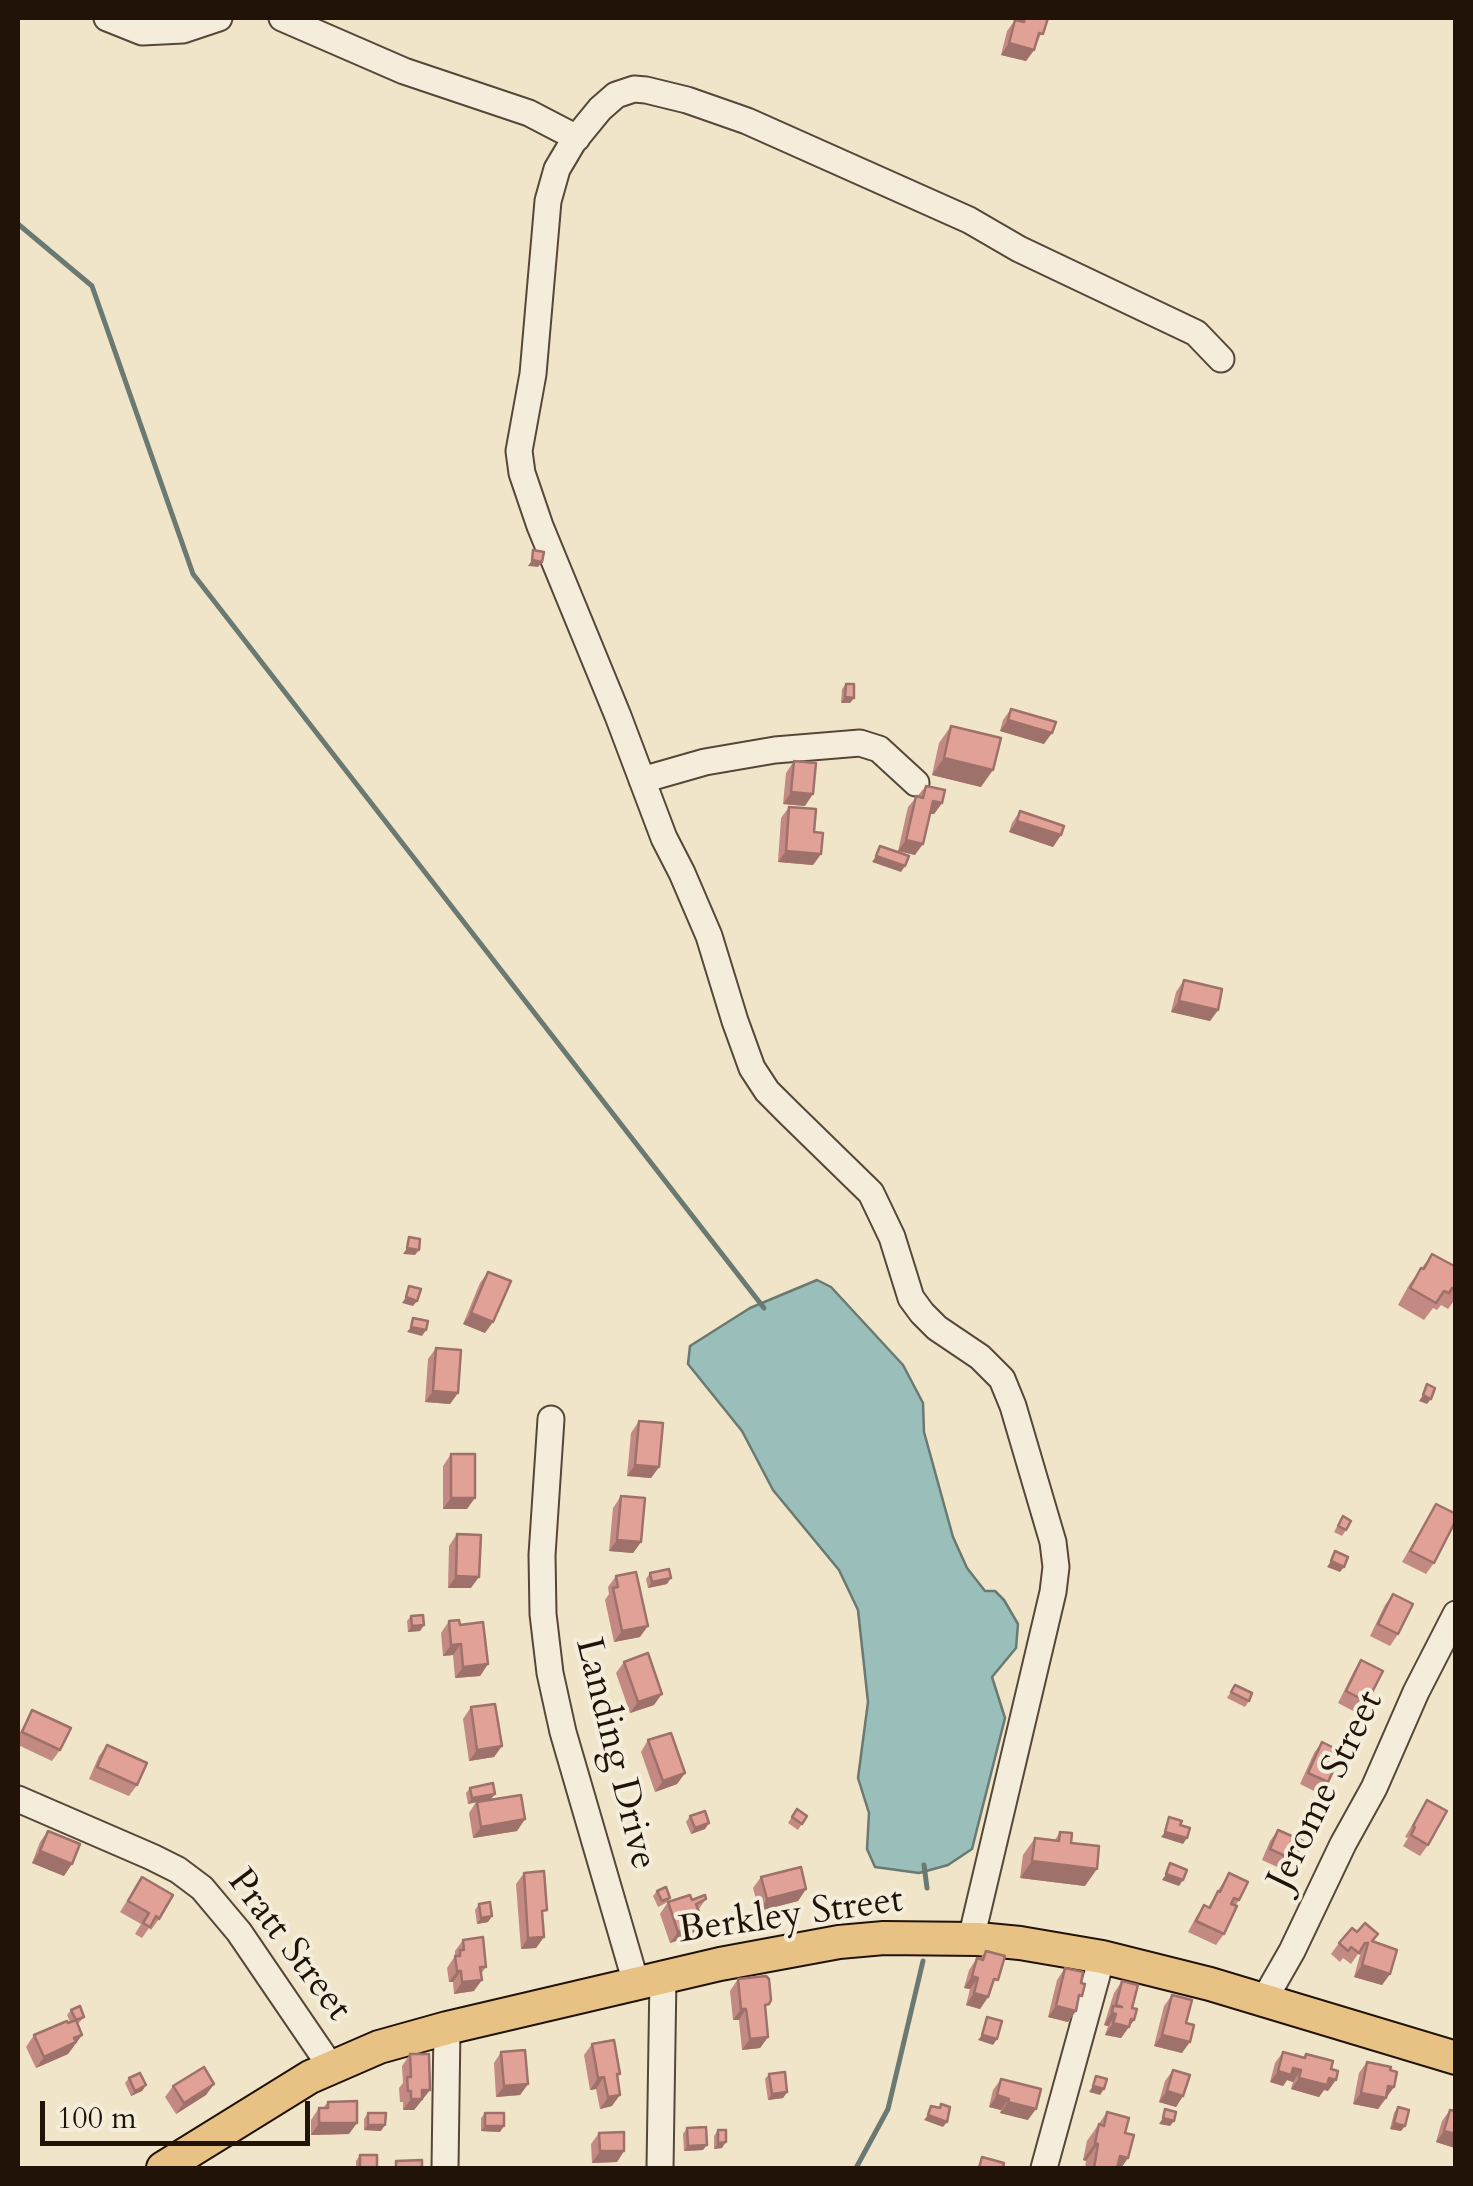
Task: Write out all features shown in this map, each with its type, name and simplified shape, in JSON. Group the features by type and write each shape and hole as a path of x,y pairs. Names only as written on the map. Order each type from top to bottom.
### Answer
{"main road":[{"name":"Berkley Street","path":"163,2168 332,2067 379,2047 748,1957 838,1942 970,1938 1102,1956 1456,2058"}],"street":[{"path":"107,18 142,32 184,30 219,18"},
{"path":"282,18 404,70 529,114 577,138"},
{"path":"970,1938 1053,1592 1053,1542 1002,1379 922,1313 911,1298 892,1237 871,1193 778,1101 752,1068 709,936 664,838 540,526 519,452 532,374 548,200 557,169 600,109 616,95 646,90 732,116 873,175 1196,333 1222,359"},
{"path":"642,780 705,762 860,742 878,749 916,782"},
{"name":"Landing Drive","path":"551,1419 542,1541 545,1643 563,1732 650,1980 660,2168"},
{"name":"Jerome Street","path":"1264,2000 1374,1788 1456,1614"},
{"name":"Pratt Street","path":"18,1798 152,1857 202,1888 240,1932 332,2067"},
{"path":"1044,2168 1102,1956"},
{"path":"445,2168 447,2028"}],"water":[{"path":"817,1280 831,1287 903,1365 923,1403 924,1432 953,1537 967,1568 985,1591 995,1591 1004,1600 1018,1624 1016,1648 992,1677 1005,1718 972,1849 948,1865 919,1873 875,1867 867,1849 869,1813 858,1778 868,1702 858,1610 839,1570 773,1490 742,1431 688,1364 690,1346 750,1308"}],"building":[{"path":"1025,18 1048,18 1034,50 1009,43 1015,20 1024,22"},
{"path":"533,550 544,552 542,562 532,560"},
{"path":"846,684 854,684 854,698 845,697"},
{"path":"1011,709 1056,722 1052,733 1008,720"},
{"path":"951,726 1001,738 993,770 944,758"},
{"path":"794,761 816,763 813,794 791,792"},
{"path":"926,786 945,790 942,803 933,801 923,844 906,840 916,796 923,798"},
{"path":"789,807 816,809 814,832 823,833 821,854 786,851"},
{"path":"1020,811 1064,826 1061,835 1017,821"},
{"path":"880,846 909,856 905,866 876,856"},
{"path":"1184,980 1222,989 1218,1010 1179,1001"},
{"path":"409,1237 420,1239 419,1250 407,1248"},
{"path":"1432,1254 1456,1267 1456,1289 1444,1291 1436,1303 1410,1288"},
{"path":"488,1272 511,1281 493,1322 471,1313"},
{"path":"409,1286 421,1289 417,1301 406,1297"},
{"path":"413,1318 428,1321 426,1330 411,1327"},
{"path":"436,1348 461,1350 458,1393 433,1391"},
{"path":"1427,1384 1435,1388 1431,1399 1423,1395"},
{"path":"639,1421 663,1423 659,1467 635,1465"},
{"path":"451,1454 475,1454 475,1498 451,1498"},
{"path":"621,1496 645,1498 641,1542 617,1540"},
{"path":"1436,1504 1456,1514 1456,1520 1434,1563 1410,1551"},
{"path":"1343,1516 1351,1521 1346,1530 1338,1526"},
{"path":"457,1534 481,1535 479,1577 456,1576"},
{"path":"1335,1551 1348,1557 1344,1567 1331,1561"},
{"path":"669,1569 671,1578 652,1582 650,1573"},
{"path":"636,1572 648,1626 622,1631 613,1588 618,1587 616,1576"},
{"path":"1393,1594 1413,1604 1398,1634 1378,1624"},
{"path":"423,1615 424,1625 412,1626 411,1616"},
{"path":"459,1620 460,1625 483,1622 488,1664 463,1667 461,1644 451,1645 449,1621"},
{"path":"648,1653 662,1694 638,1702 624,1662"},
{"path":"1361,1660 1383,1671 1367,1702 1346,1691"},
{"path":"1235,1685 1252,1693 1249,1701 1231,1692"},
{"path":"495,1704 502,1746 477,1750 471,1707"},
{"path":"32,1710 71,1728 60,1750 22,1732"},
{"path":"671,1733 685,1773 663,1781 648,1740"},
{"path":"1322,1742 1342,1752 1328,1782 1308,1773"},
{"path":"107,1745 147,1763 137,1785 97,1767"},
{"path":"493,1783 495,1794 472,1798 470,1788"},
{"path":"521,1795 525,1819 481,1827 477,1802"},
{"path":"1427,1800 1447,1811 1428,1845 1411,1835"},
{"path":"797,1809 807,1816 802,1824 792,1817"},
{"path":"705,1811 709,1823 695,1828 690,1816"},
{"path":"1169,1817 1190,1828 1187,1838 1165,1832"},
{"path":"1278,1830 1303,1841 1294,1860 1270,1849"},
{"path":"48,1831 80,1844 72,1864 40,1851"},
{"path":"1060,1832 1072,1833 1071,1843 1099,1846 1097,1869 1032,1861 1035,1838 1059,1841"},
{"path":"1170,1863 1187,1870 1183,1880 1166,1874"},
{"path":"801,1867 806,1889 767,1899 761,1877"},
{"path":"544,1871 544,1937 528,1938 524,1873"},
{"path":"1229,1873 1248,1882 1239,1900 1234,1898 1231,1904 1237,1906 1224,1934 1196,1921 1204,1905 1210,1908"},
{"path":"142,1877 173,1895 150,1927 143,1923 149,1913 128,1901"},
{"path":"666,1887 670,1898 662,1901 657,1891"},
{"path":"690,1895 692,1900 705,1895 706,1899 696,1904 699,1925 678,1932 668,1902"},
{"path":"490,1902 492,1916 481,1918 479,1904"},
{"path":"1365,1923 1378,1934 1372,1941 1397,1950 1390,1974 1362,1965 1368,1943 1359,1953 1351,1947 1348,1951 1339,1943 1352,1928 1357,1932"},
{"path":"483,1937 486,1967 480,1967 482,1980 462,1982 455,1956 464,1950 463,1940"},
{"path":"986,1951 1005,1956 988,1997 974,1993 978,1978 972,1976 977,1958 983,1960"},
{"path":"1065,1968 1083,1972 1081,1983 1085,1984 1076,2011 1056,2006"},
{"path":"766,1976 771,2000 765,2005 768,2037 750,2039 738,1979"},
{"path":"1122,1981 1138,1985 1132,2008 1137,2009 1129,2027 1113,2023 1113,2006 1122,2007 1116,2005"},
{"path":"1172,1995 1192,2000 1186,2023 1194,2025 1190,2042 1162,2035"},
{"path":"80,2006 84,2017 76,2020 71,2010"},
{"path":"987,2017 1002,2021 997,2039 982,2035"},
{"path":"76,2020 82,2035 74,2038 76,2042 44,2057 34,2035"},
{"path":"614,2040 620,2095 608,2097 604,2077 598,2078 592,2044"},
{"path":"525,2050 528,2084 504,2086 501,2052"},
{"path":"1283,2052 1333,2061 1331,2069 1338,2071 1336,2080 1329,2078 1327,2085 1299,2078 1301,2070 1293,2068 1291,2075 1278,2071"},
{"path":"410,2054 429,2054 430,2090 422,2090 422,2099 411,2099 408,2091"},
{"path":"1367,2062 1397,2072 1394,2087 1388,2086 1386,2098 1361,2093"},
{"path":"204,2067 214,2084 184,2103 173,2086"},
{"path":"1173,2070 1190,2075 1183,2096 1167,2091"},
{"path":"785,2072 787,2092 772,2094 769,2074"},
{"path":"140,2073 146,2085 135,2091 129,2078"},
{"path":"1096,2076 1107,2079 1104,2089 1093,2086"},
{"path":"1001,2079 1041,2089 1036,2109 997,2095"},
{"path":"357,2101 357,2123 319,2123 319,2108 328,2108 328,2102"},
{"path":"941,2104 950,2107 947,2122 928,2115 931,2106 940,2108"},
{"path":"1398,2107 1409,2110 1405,2126 1394,2123"},
{"path":"1165,2109 1176,2112 1174,2121 1163,2118"},
{"path":"1450,2110 1456,2111 1456,2134 1444,2131"},
{"path":"1107,2112 1129,2118 1125,2133 1134,2135 1128,2158 1120,2156 1117,2168 1094,2168 1099,2124 1104,2126"},
{"path":"368,2113 386,2113 385,2125 368,2125"},
{"path":"485,2113 504,2113 504,2126 485,2126"},
{"path":"706,2127 707,2145 688,2146 687,2128"},
{"path":"718,2130 726,2130 726,2142 718,2143"},
{"path":"624,2132 624,2151 600,2151 599,2133"},
{"path":"360,2155 377,2155 377,2167 360,2168"},
{"path":"982,2157 1004,2163 1003,2168 979,2168"},
{"path":"422,2160 422,2168 396,2168 396,2161"}],"waterway":[{"path":"18,224 92,286 193,574 764,1308"},
{"path":"924,1865 927,1888"},
{"path":"856,2168 888,2109 923,1961"}]}
